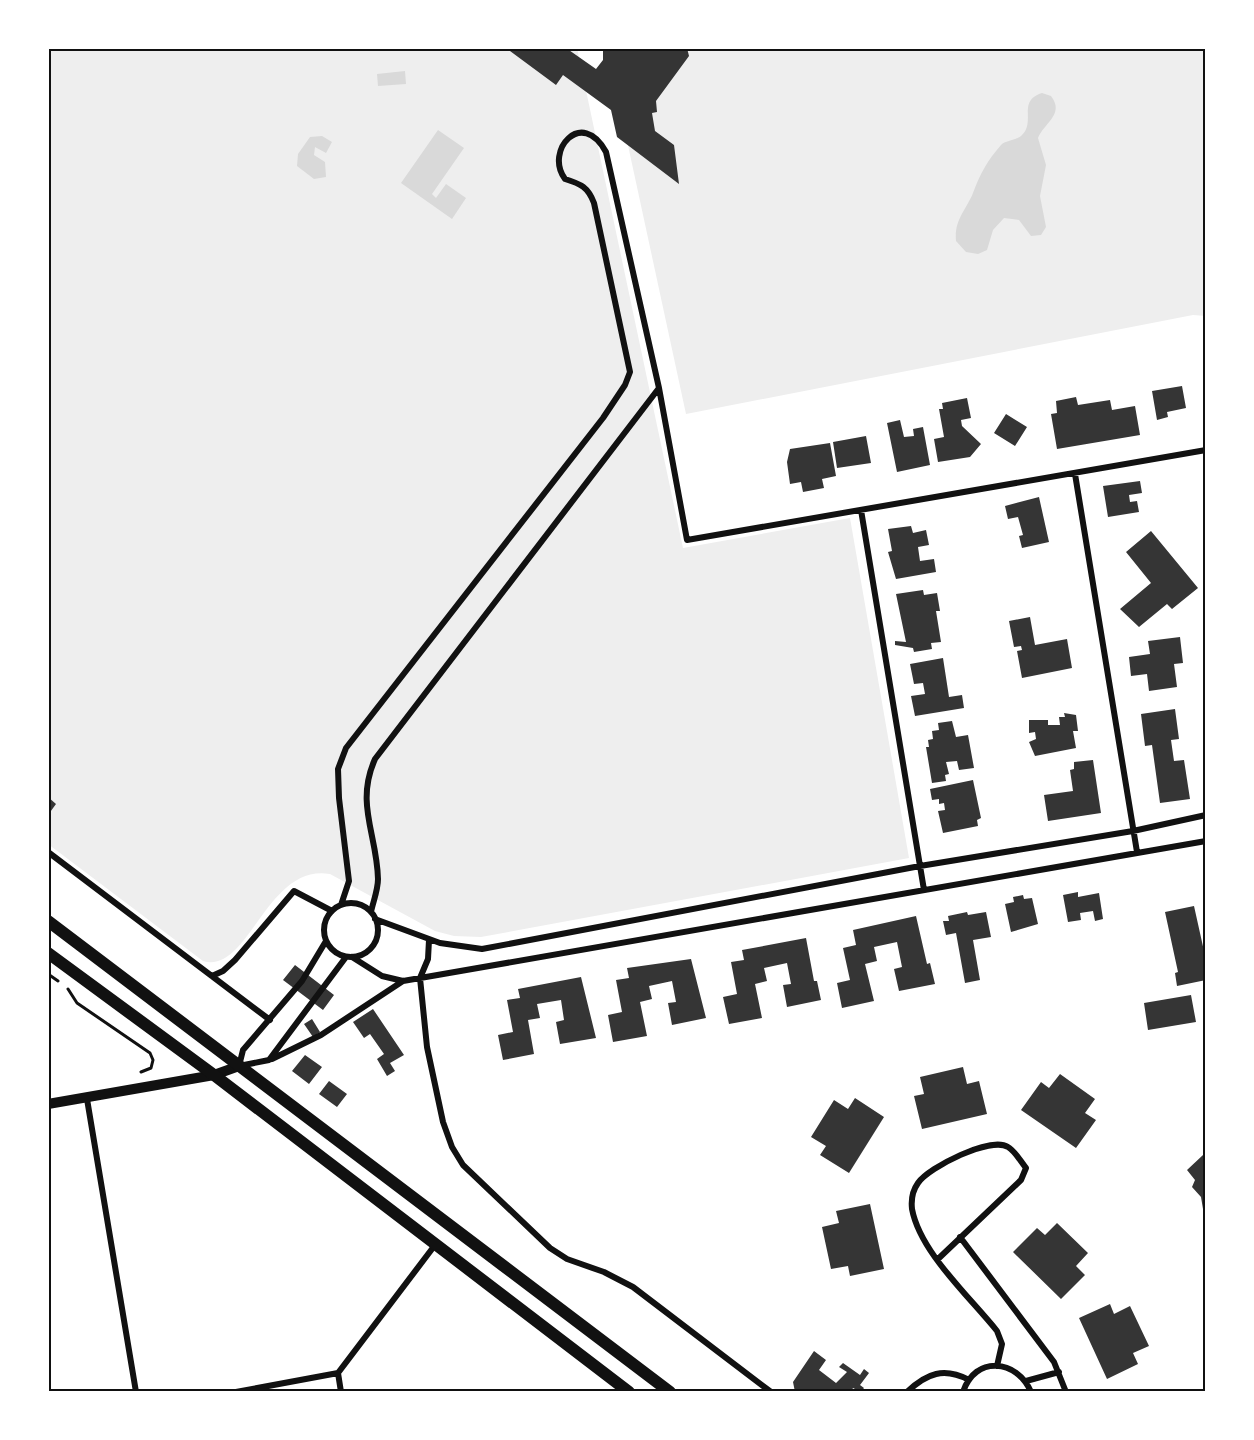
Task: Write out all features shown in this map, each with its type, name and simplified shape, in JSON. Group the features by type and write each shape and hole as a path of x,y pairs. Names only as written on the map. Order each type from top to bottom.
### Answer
{"main road":[{"path":"48,921 670,1392"},
{"path":"48,953 214,1075 629,1392"}],"street":[{"path":"341,905 349,881 339,798 338,769 346,748 603,418 626,385 630,372 594,203 590,192 583,185 565,179 561,173 560,153 563,145 574,134 592,134 599,139 606,152 659,388 687,540 1206,450"},
{"path":"371,912 378,881 367,805 367,778 375,759 659,388"},
{"path":"1075,474 1137,852"},
{"path":"861,510 924,890"},
{"path":"375,919 429,940 482,949 920,866 1133,831 1206,815"},
{"path":"48,1104 214,1075 238,1066 269,1060 321,1035 404,981 1206,841"},
{"path":"48,852 270,1020"},
{"path":"212,976 223,971 235,960 294,891 332,911"},
{"path":"269,1060 349,957 368,951 374,944 378,927 371,912 357,904 341,905 332,911 324,925 326,941 334,951 349,957 382,976 404,981"},
{"path":"429,940 428,959 420,978 427,1047 438,1105 452,1147 463,1165 550,1248 567,1259 604,1272 633,1287 771,1392"},
{"path":"238,1066 243,1050 302,981 326,941"},
{"path":"87,1099 136,1392"},
{"path":"938,1259 1021,1180 1026,1168 1008,1147 998,1144 959,1155 936,1167 918,1182 912,1193 912,1206 918,1232 938,1259 997,1331 1002,1344 997,1366"},
{"path":"960,1237 1059,1372 1066,1392"},
{"path":"236,1392 338,1373 435,1245"},
{"path":"963,1392 976,1372 997,1366 1018,1372 1026,1381 1031,1392"},
{"path":"907,1392 929,1375 940,1371 954,1372 969,1380"},
{"path":"1026,1381 1059,1372"},
{"path":"338,1373 341,1392"}],"path":[{"path":"48,974 70,990 77,1003 150,1053 153,1060 151,1068 130,1074"}],"shaded area":[{"path":"48,48 577,48 683,548 850,518 909,858 481,937 454,936 435,931 330,874 308,875 290,885 274,900 233,952 219,961 203,961 48,844"},
{"path":"607,48 1206,48 1206,316 1193,315 686,414"},
{"path":"405,71 406,84 378,86 377,74"},
{"path":"1042,93 1051,96 1056,108 1038,138 1046,165 1040,196 1046,227 1041,235 1031,236 1019,220 1004,218 993,230 987,250 978,254 966,252 956,241 957,227 981,174 1001,145 1022,135 1026,130 1030,101"},
{"path":"438,130 464,148 432,194 436,198 446,184 466,198 452,219 401,183"},
{"path":"322,136 332,142 326,153 315,147 314,155 325,162 326,177 314,179 297,166 298,154 310,137"}],"building":[{"path":"512,48 566,48 596,69 603,60 603,48 687,48 689,56 656,101 657,112 652,113 655,131 674,145 679,184 617,137 611,110 563,75 556,85 510,51"},
{"path":"1182,386 1186,408 1167,412 1168,417 1157,420 1152,391"},
{"path":"1076,397 1078,405 1110,400 1112,410 1135,406 1140,435 1057,449 1051,414 1057,413 1056,401"},
{"path":"967,398 971,418 961,420 962,426 981,444 970,457 938,462 934,439 944,437 939,409 943,409 942,403"},
{"path":"1006,414 1027,427 1015,446 994,433"},
{"path":"900,420 904,437 914,436 913,429 923,427 930,465 897,472 887,423"},
{"path":"866,436 871,463 837,468 833,442"},
{"path":"830,443 836,476 822,479 824,488 803,492 801,482 790,484 787,462 790,449"},
{"path":"1140,481 1142,493 1129,495 1130,502 1137,501 1139,512 1108,517 1103,486"},
{"path":"1039,497 1049,542 1022,548 1019,536 1023,535 1018,517 1008,519 1005,506"},
{"path":"911,526 913,533 926,530 929,545 918,547 920,561 934,559 936,572 896,579 888,552 892,551 888,529"},
{"path":"1151,531 1198,588 1172,609 1167,604 1139,627 1120,609 1151,583 1126,552"},
{"path":"923,590 924,595 937,593 940,611 936,611 941,642 931,643 932,649 914,652 913,648 895,645 895,641 906,642 896,594"},
{"path":"1030,617 1035,645 1067,639 1072,668 1022,678 1017,651 1022,650 1021,646 1014,647 1009,621"},
{"path":"1180,637 1183,663 1174,664 1177,687 1149,691 1147,674 1131,676 1129,657 1150,654 1148,641"},
{"path":"943,658 949,697 962,695 964,708 915,716 911,696 925,694 923,683 914,684 910,664"},
{"path":"1175,709 1179,739 1171,740 1174,761 1184,760 1190,799 1160,803 1152,745 1145,746 1141,714"},
{"path":"1064,713 1076,715 1078,731 1073,731 1076,748 1035,756 1029,742 1036,739 1035,732 1029,733 1029,720 1048,720 1048,725 1060,725 1059,717 1065,717"},
{"path":"952,721 956,737 968,735 974,768 959,770 957,761 946,762 949,774 945,775 946,781 932,783 926,747 929,747 928,740 933,739 932,731 939,730 938,723"},
{"path":"1093,760 1101,813 1048,821 1044,795 1073,791 1070,770 1074,769 1074,762"},
{"path":"973,780 981,818 977,820 978,826 943,833 938,811 945,810 944,803 939,804 939,799 932,800 930,789"},
{"path":"48,797 56,804 48,815"},
{"path":"1078,892 1078,897 1099,893 1103,919 1095,921 1093,911 1080,913 1081,920 1068,922 1063,895"},
{"path":"1023,895 1024,899 1032,898 1038,924 1011,932 1005,904 1014,902 1013,897"},
{"path":"1194,906 1206,960 1206,980 1177,986 1175,973 1178,972 1165,912"},
{"path":"967,912 968,915 986,912 991,937 973,940 980,980 965,983 956,933 946,935 943,921 949,921 948,916"},
{"path":"916,916 927,964 930,963 935,984 899,991 894,969 902,967 897,942 874,947 877,961 865,964 874,1001 842,1008 837,983 850,980 843,948 856,945 853,930"},
{"path":"806,938 814,981 817,981 821,1000 787,1007 783,985 791,984 787,963 764,968 767,981 755,984 762,1018 729,1024 723,997 737,994 731,962 744,960 742,950"},
{"path":"691,959 706,1018 672,1025 668,1003 676,1002 672,981 649,986 652,999 640,1002 647,1036 613,1042 608,1015 622,1012 616,980 629,978 627,968"},
{"path":"295,965 334,995 323,1010 283,980"},
{"path":"581,977 596,1038 560,1044 556,1022 564,1020 561,1000 537,1004 540,1018 528,1020 534,1054 503,1060 498,1035 513,1032 507,1000 520,998 518,989"},
{"path":"1191,995 1196,1022 1148,1030 1144,1003"},
{"path":"373,1009 404,1055 390,1063 395,1071 387,1076 377,1059 384,1054 370,1034 364,1038 353,1022"},
{"path":"312,1019 320,1032 313,1037 304,1024"},
{"path":"305,1055 322,1067 309,1084 292,1071"},
{"path":"963,1067 967,1084 979,1081 987,1114 922,1129 914,1096 924,1094 920,1077"},
{"path":"1060,1074 1095,1099 1085,1113 1096,1120 1076,1148 1021,1110 1041,1082 1049,1088"},
{"path":"329,1081 347,1094 337,1107 319,1094"},
{"path":"855,1098 884,1117 849,1173 820,1155 826,1146 811,1137 834,1100 848,1109"},
{"path":"1203,1155 1206,1159 1205,1221 1201,1197 1192,1187 1195,1180 1187,1170"},
{"path":"870,1204 884,1269 850,1276 848,1266 831,1269 822,1227 839,1223 836,1211"},
{"path":"1057,1223 1088,1253 1076,1266 1085,1275 1061,1299 1013,1252 1037,1228 1045,1235"},
{"path":"1110,1304 1114,1314 1130,1306 1149,1346 1133,1353 1138,1364 1107,1379 1079,1318"},
{"path":"814,1351 826,1360 819,1370 836,1383 847,1372 839,1367 843,1363 860,1375 864,1369 869,1373 860,1385 864,1388 861,1392 853,1388 851,1392 795,1392 793,1382"}]}
